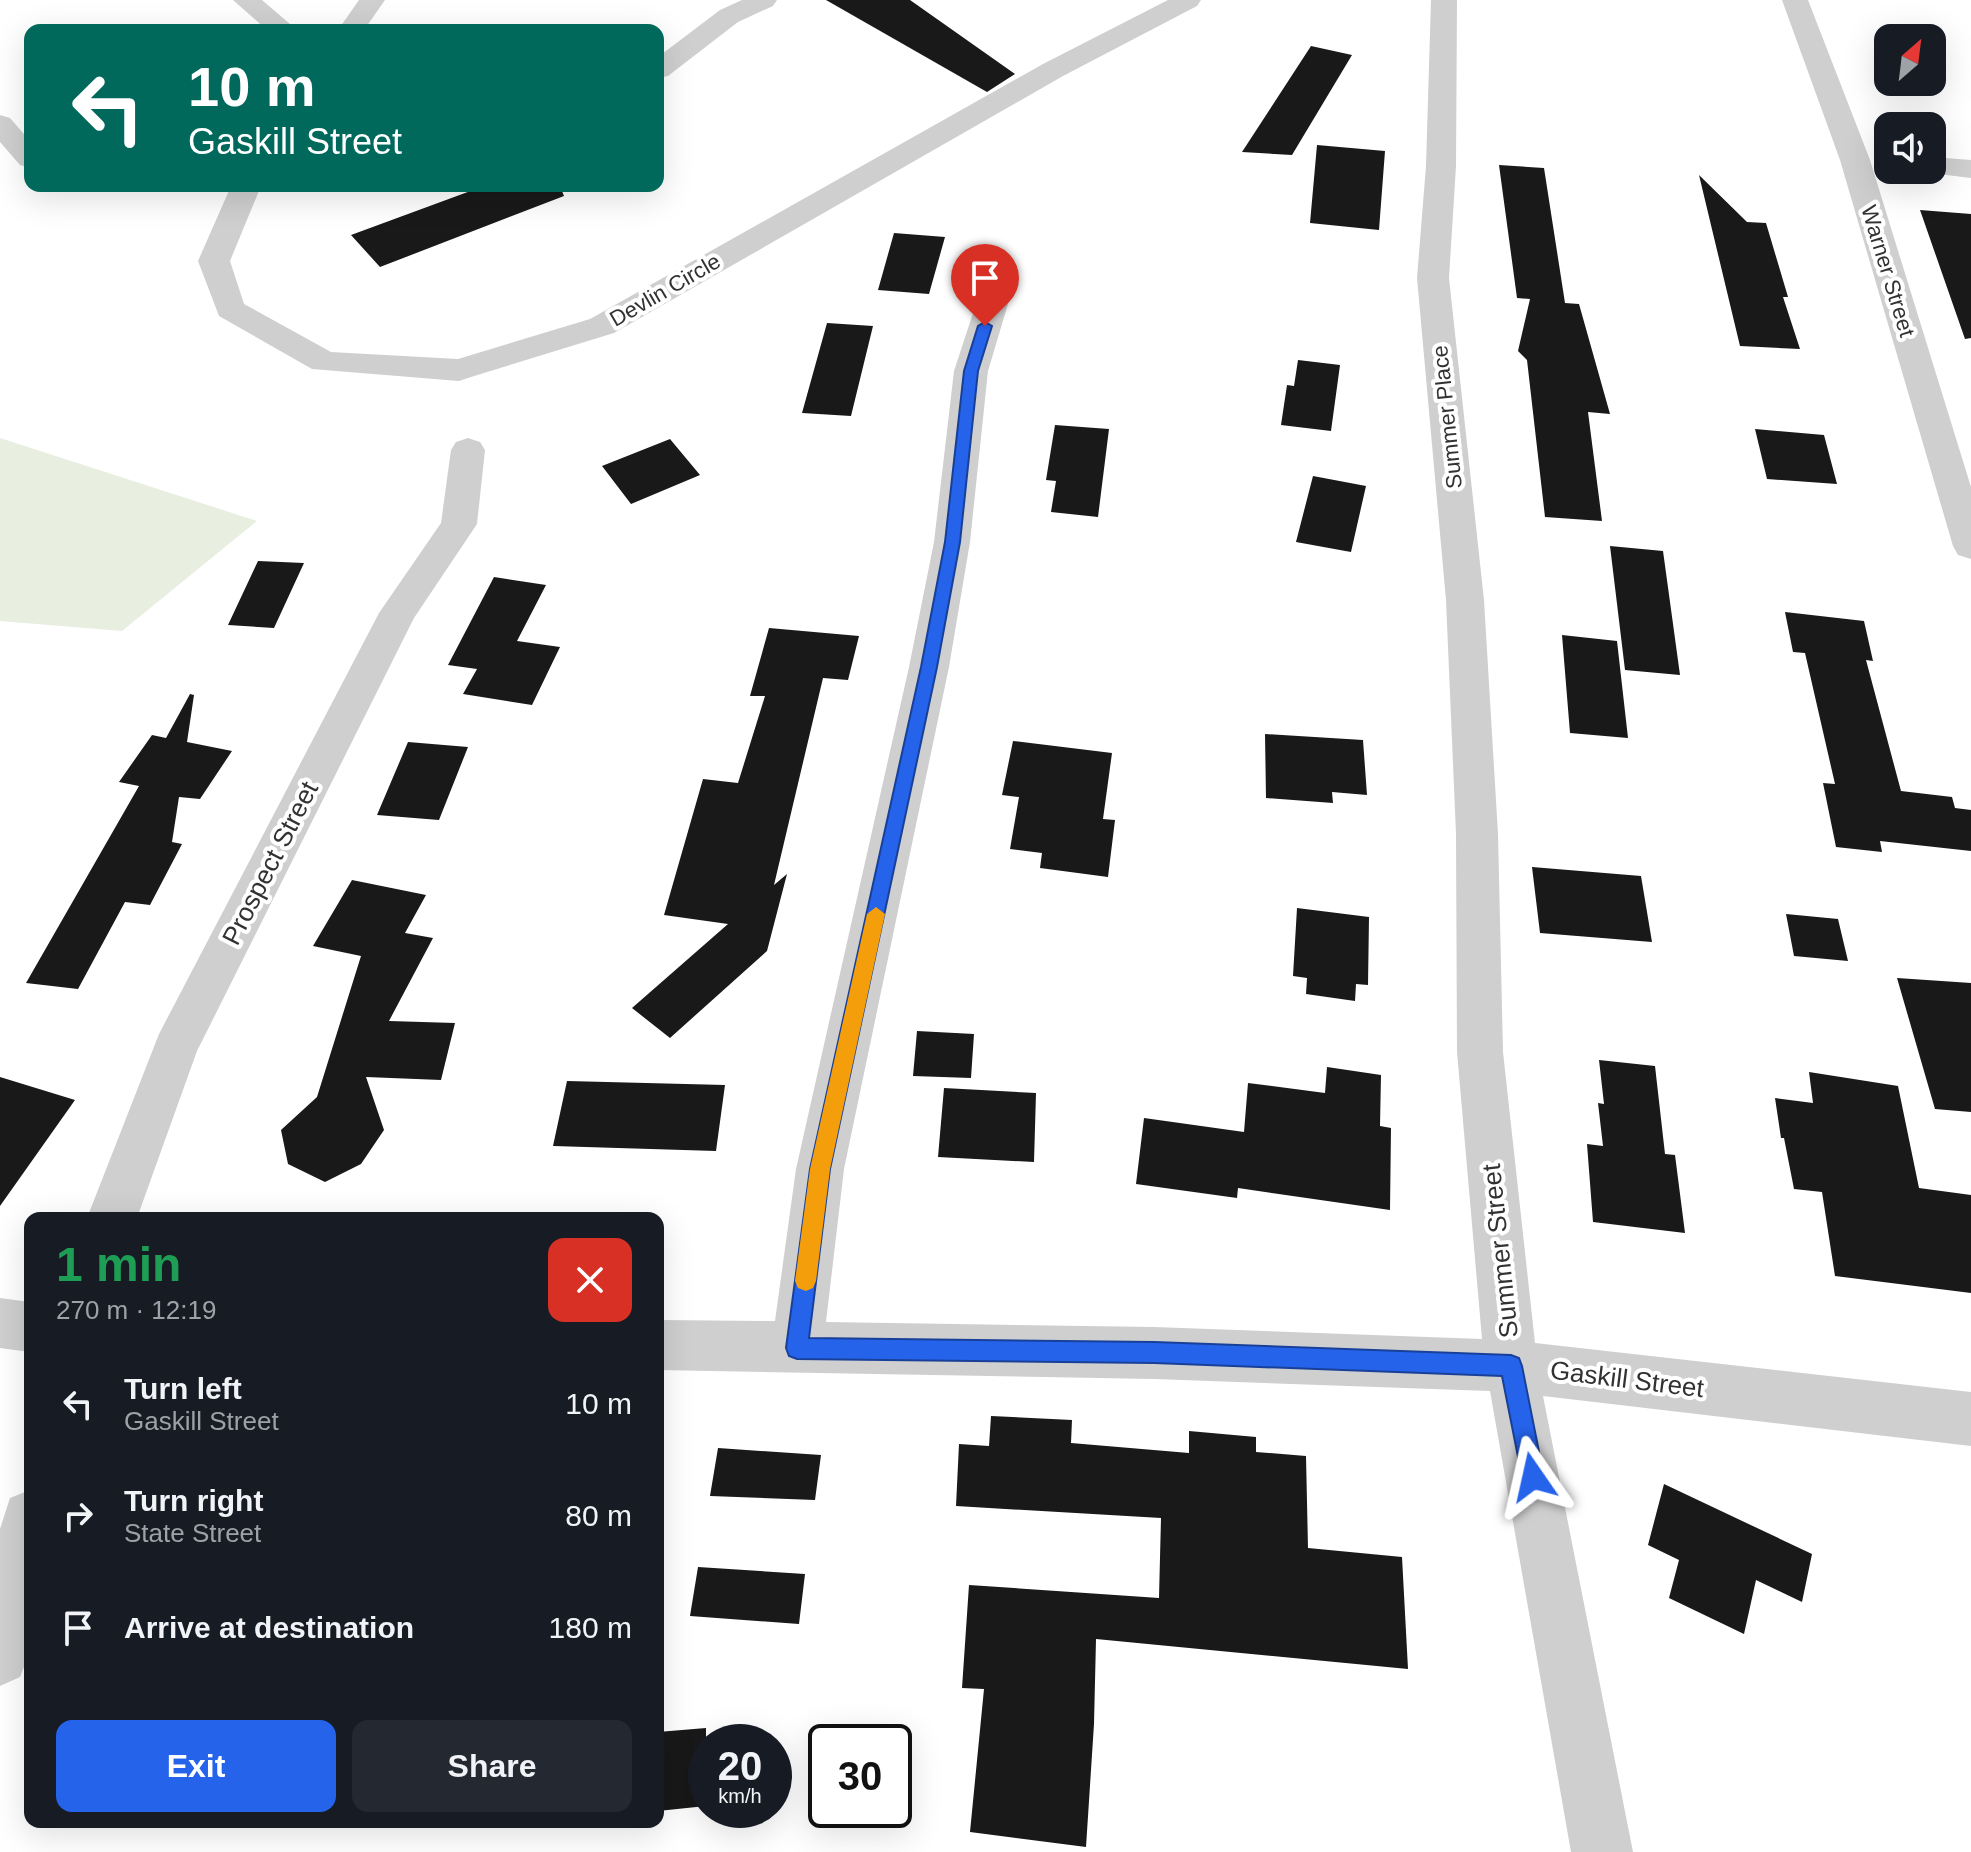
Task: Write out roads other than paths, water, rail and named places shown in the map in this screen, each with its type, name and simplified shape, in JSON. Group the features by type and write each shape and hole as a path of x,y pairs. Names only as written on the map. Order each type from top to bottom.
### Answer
{"street":[{"path":"246,0 276,24"},
{"path":"355,24 372,0"},
{"path":"664,65 729,16 764,0"},
{"name":"Devlin Circle","path":"243,192 214,261 230,309 324,362 459,370 602,326 1053,70 1188,0"},
{"name":"Summer Place","path":"1444,0 1441,166 1433,278 1465,600 1477,834"},
{"name":"Warner Street","path":"1795,0 1855,160 1971,546"},
{"path":"0,124 24,152"},
{"path":"1855,160 1874,162"},
{"path":"1946,167 1971,169"},
{"path":"797,1348 820,1169 929,667 952,542 971,371 992,304"},
{"name":"Prospect Street","path":"114,1212 175,1048 398,613 459,524 468,450"},
{"name":"Summer Street","path":"1477,834 1480,1052 1511,1366 1602,1852"},
{"path":"0,1323 24,1326"},
{"name":"Gaskill Street","path":"664,1345 1154,1353 1511,1366 1971,1419"},
{"path":"0,1657 24,1546"}]}
